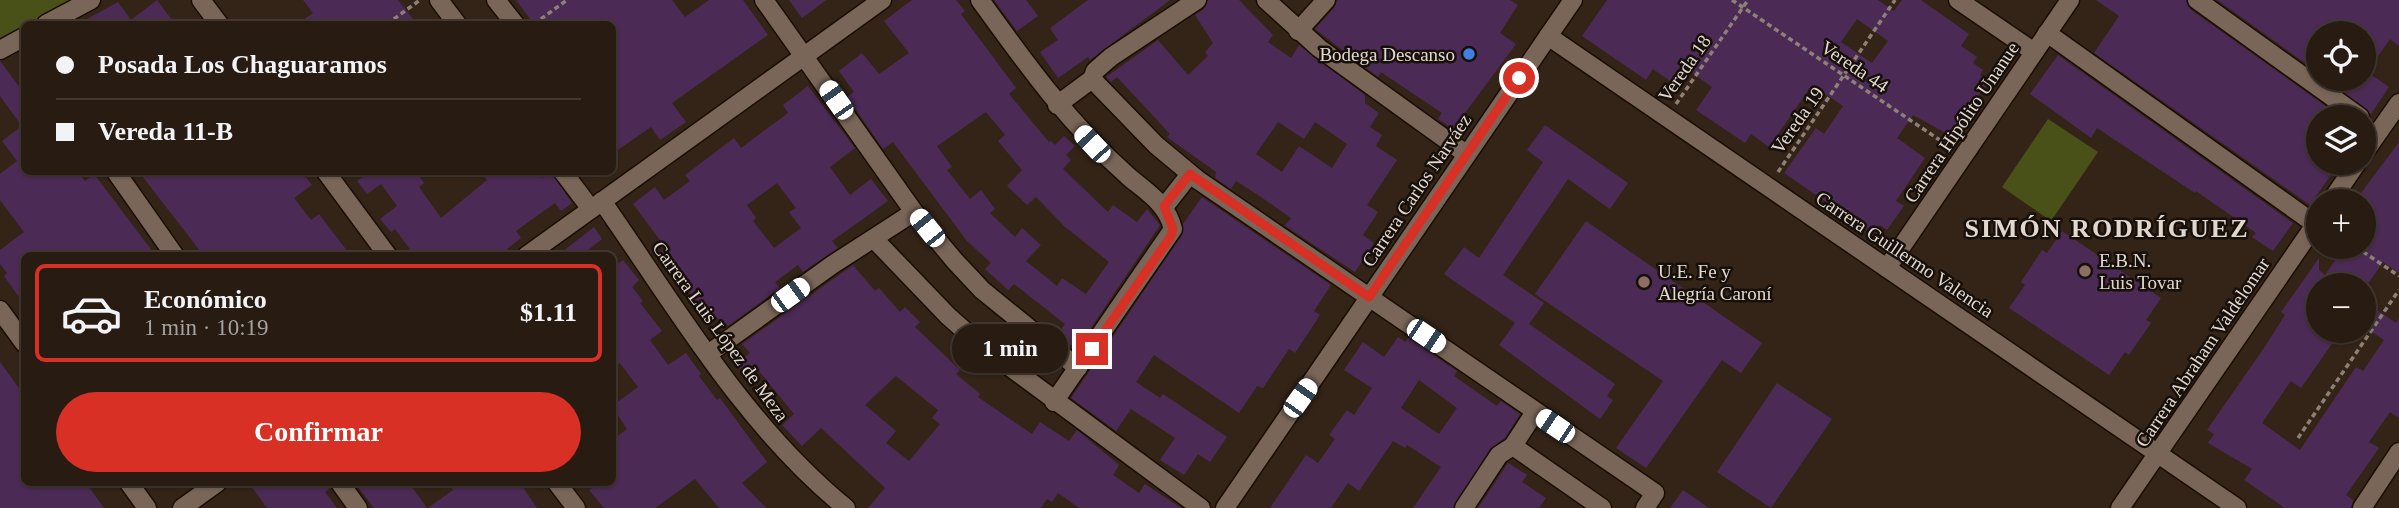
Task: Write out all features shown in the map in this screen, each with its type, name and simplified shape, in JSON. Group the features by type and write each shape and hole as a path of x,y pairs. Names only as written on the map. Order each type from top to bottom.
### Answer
{"street":[{"path":"52,21 92,0"},
{"path":"201,0 217,21"},
{"path":"439,0 455,21"},
{"path":"496,0 513,21"},
{"path":"764,0 914,212 982,290 1078,369"},
{"path":"531,252 882,0"},
{"path":"980,0 1057,105 1092,144 1164,206 1173,229 1171,236 1054,402"},
{"path":"1057,105 1092,79 1096,71 1111,57 1197,0"},
{"path":"1266,0 1298,31 1466,153"},
{"path":"1298,31 1325,0"},
{"name":"Carrera Carlos Narváez","path":"1225,508 1573,0"},
{"path":"1958,0 2034,52"},
{"name":"Carrera Hipólito Unanue","path":"1887,268 2070,0"},
{"path":"2197,0 2343,105"},
{"path":"2047,33 2306,214"},
{"name":"Carrera Guillermo Valencia","path":"1548,36 2237,508"},
{"path":"0,50 21,40"},
{"path":"1092,79 1190,174 1656,493 1645,508"},
{"path":"2376,135 2399,103"},
{"path":"1164,206 1190,174"},
{"path":"118,175 172,252"},
{"path":"328,175 385,252"},
{"name":"Carrera Luis López de Meza","path":"567,175 596,205 775,441 846,508"},
{"path":"708,354 832,265 914,212"},
{"name":"Carrera Abraham Valdelomar","path":"2120,508 2306,238"},
{"path":"874,239 947,316 1054,402 1201,508"},
{"path":"0,310 21,339"},
{"path":"1464,508 1499,455 1513,446 1535,412"},
{"path":"1513,446 1602,508"},
{"path":"2362,508 2399,452"},
{"path":"131,486 146,508"},
{"path":"182,508 213,486"},
{"path":"342,486 358,508"},
{"path":"559,486 576,508"}],"path":[{"path":"391,21 421,0"},
{"path":"538,21 567,0"},
{"name":"Vereda 44","path":"1732,0 1963,156"},
{"name":"Vereda 18","path":"1667,118 1748,0"},
{"name":"Vereda 19","path":"1768,186 1895,0"},
{"path":"2374,259 2399,276"},
{"path":"2298,438 2399,290"}],"green space":[{"path":"0,0 91,0 52,21 21,21 21,39 0,50"},
{"path":"2048,119 2098,152 2051,221 2002,187"}],"building":[{"path":"157,0 173,21 83,21 118,2 131,20"},
{"path":"303,0 398,0 415,21 301,21 313,13"},
{"path":"516,0 672,0 685,17 709,0 743,0 768,35 672,103 686,122 660,140 651,127 616,151 616,21 532,21"},
{"path":"789,0 826,0 802,18"},
{"path":"912,0 956,0 965,11 961,14 1016,88 1009,94 1049,142 1055,145 1064,136 1075,146 1066,155 1071,160 1063,169 1108,212 1113,205 1137,222 1147,209 1160,225 1077,349 1057,335 1065,324 1014,284 1008,290 985,269 991,263 967,241 893,142 883,149 847,97 854,92 839,71 862,53 879,74 909,53 884,21","holes":["986,112 1005,135 998,141 1022,170 1007,186 1027,205 1036,197 1064,226 1109,262 1086,294 1062,278 1057,286 1026,261 1041,245 1022,228 1015,237 990,213 995,209 981,190 970,199 947,170 952,167 937,146"]},
{"path":"994,0 1026,0 1038,16 1017,31"},
{"path":"1088,0 1170,0 1090,60 1088,57 1058,78 1040,52 1058,40 1050,28"},
{"path":"1208,0 1239,0 1273,35 1268,42 1291,58 1299,45 1365,95 1365,103 1379,113 1370,127 1382,135 1376,146 1397,160 1367,205 1378,212 1363,235 1374,243 1355,272 1285,226 1291,218 1261,197 1236,181 1231,189 1215,178 1216,172 1167,137 1170,134 1117,77 1111,82 1106,77 1158,40 1188,75 1208,56 1205,52 1213,43 1195,15 1204,9","holes":["1278,122 1304,139 1315,122 1347,144 1332,168 1299,146 1282,172 1256,154"]},
{"path":"1337,0 1510,0 1518,5 1500,33 1516,44 1453,129 1438,119 1442,113 1381,72 1378,77 1315,29 1334,8"},
{"path":"1607,0 1878,0 1894,11 1902,0 1921,0 1969,34 1961,46 1977,57 1973,63 1983,70 1980,75 1989,82 1949,135 1913,115 1897,138 1925,158 1896,201 1904,206 1887,230 1880,225 1873,234 1784,173 1816,128 1824,134 1843,106 1812,85 1769,147 1751,134 1745,143 1696,110 1712,87 1681,65 1670,81 1653,69 1646,80 1582,36","holes":["1857,19 1888,41 1872,63 1841,42"]},
{"path":"2096,0 2186,0 2190,9 2324,105 2306,105 2306,175 2331,175 2321,189 2306,189 2306,202 2094,53 2119,16"},
{"path":"2217,0 2399,0 2399,46 2390,39 2376,59 2376,21 2306,21 2306,64"},
{"path":"2058,55 2293,223 2273,251 2252,237 2256,233 2196,191 2195,193 2097,128 2091,138 2030,94"},
{"path":"0,61 21,89 21,125 0,96"},
{"path":"2376,78 2389,87 2376,106 2359,105 2341,91 2376,91"},
{"path":"808,86 855,148 830,167 850,195 871,179 888,201 832,241 838,248 803,272 798,265 775,282 780,288 728,326 716,317 710,322 661,251 666,248 633,204 655,187 664,200 690,181 685,175 734,138 741,148 788,113 783,105","holes":["777,183 796,208 789,212 801,228 774,248 753,221 756,218 747,205"]},
{"path":"1545,125 1628,183 1610,209 1568,179 1503,275 1544,303 1529,324 1615,384 1607,396 1613,400 1600,419 1499,345 1515,323 1444,274 1464,247 1479,258 1543,162 1527,150"},
{"path":"21,127 21,175 80,175 85,181 95,175 153,252 21,252 21,300 4,276 7,273 0,264 0,250 24,232 0,200 0,174 17,161 2,141"},
{"path":"2399,142 2399,273 2383,262 2375,273 2326,273 2336,259 2376,259 2376,189 2364,189"},
{"path":"141,175 304,175 312,185 294,198 311,220 319,214 348,252 201,252"},
{"path":"366,175 418,175 424,183 419,187 441,218 487,180 483,175 540,175 542,178 553,175 572,203 561,211 555,203 516,231 521,238 507,249 509,252 412,252 395,229 391,232 380,219 397,206 381,184 367,194 357,181"},
{"path":"1202,197 1331,285 1314,311 1320,315 1295,353 1289,349 1263,388 1257,386 1239,413 1154,355 1136,382 1160,398 1163,394 1227,437 1210,462 1198,454 1184,475 1160,460 1175,438 1131,409 1116,431 1071,398 1182,235 1183,224"},
{"path":"1586,221 1762,343 1741,373 1722,360 1646,468 1616,448 1663,381 1535,294"},
{"path":"594,227 602,239 585,252 562,252"},
{"path":"2062,231 2161,298 2146,320 2151,323 2129,355 2125,352 2109,375 2009,308 2025,285 2021,282 2042,250 2047,253"},
{"path":"2318,259 2319,259 2319,270 2323,273 2308,273"},
{"path":"623,260 639,280 632,287 643,301 640,303 662,331 650,340 668,365 686,353 701,374 699,376 717,400 720,398 767,462 742,483 766,508 719,508 695,479 655,508 604,508 589,490 595,486 616,486 616,437 627,429 616,412 616,403 638,387 620,363 616,366 616,265"},
{"path":"853,265 875,291 879,288 900,312 905,307 920,322 915,327 960,370 956,374 980,394 978,397 1032,434 1040,422 1069,441 1077,430 1119,465 1113,475 1139,493 1145,484 1181,508 1079,508 1058,493 1052,502 1047,499 1041,508 868,508 885,488 821,428 802,446 782,425 794,414 759,371 748,379 736,364 750,353 742,344","holes":["896,376 938,410 932,418 940,424 909,461 886,443 896,431 865,405"]},
{"path":"2306,276 2306,343 2333,343 2301,388 2291,381 2262,423 2300,450 2356,367 2363,371 2384,340 2376,335 2376,309 2396,323 2399,319 2399,418 2390,412 2369,442 2379,448 2346,495 2353,500 2351,508 2285,508 2244,480 2252,469 2208,443 2214,434 2207,430 2285,315 2281,312"},
{"path":"1398,337 1405,342 1408,338 1457,371 1454,376 1497,406 1501,401 1520,414 1505,438 1490,449 1453,508 1413,508 1441,467 1407,445 1405,448 1393,441 1359,491 1348,483 1331,508 1270,508 1306,455 1318,463 1335,439 1329,435 1347,410 1354,415 1372,388 1344,370 1363,342 1384,357","holes":["1419,380 1457,408 1439,434 1401,408"]},
{"path":"0,362 21,391 21,486 88,486 104,508 0,508"},
{"path":"1777,383 1832,419 1771,508 1717,472"},
{"path":"1508,463 1527,475 1522,482 1546,498 1539,508 1478,508"},
{"path":"251,486 330,486 325,492 337,508 267,508"},
{"path":"357,486 411,486 427,508 374,508"},
{"path":"450,486 522,486 537,508 428,508 453,490"},
{"path":"1683,490 1709,508 1670,508"}],"place":[{"name":"Bodega Descanso","path":"1469,54"},
{"name":"E.B.N. Luis Tovar","path":"2085,271"},
{"name":"U.E. Fe y Alegría Caroní","path":"1644,282"}],"district":[{"name":"SIMÓN RODRÍGUEZ","path":"2107,228"}],"route":[{"path":"1092,349 1171,236 1172,224 1164,206 1190,174 1369,297 1519,78"}]}
